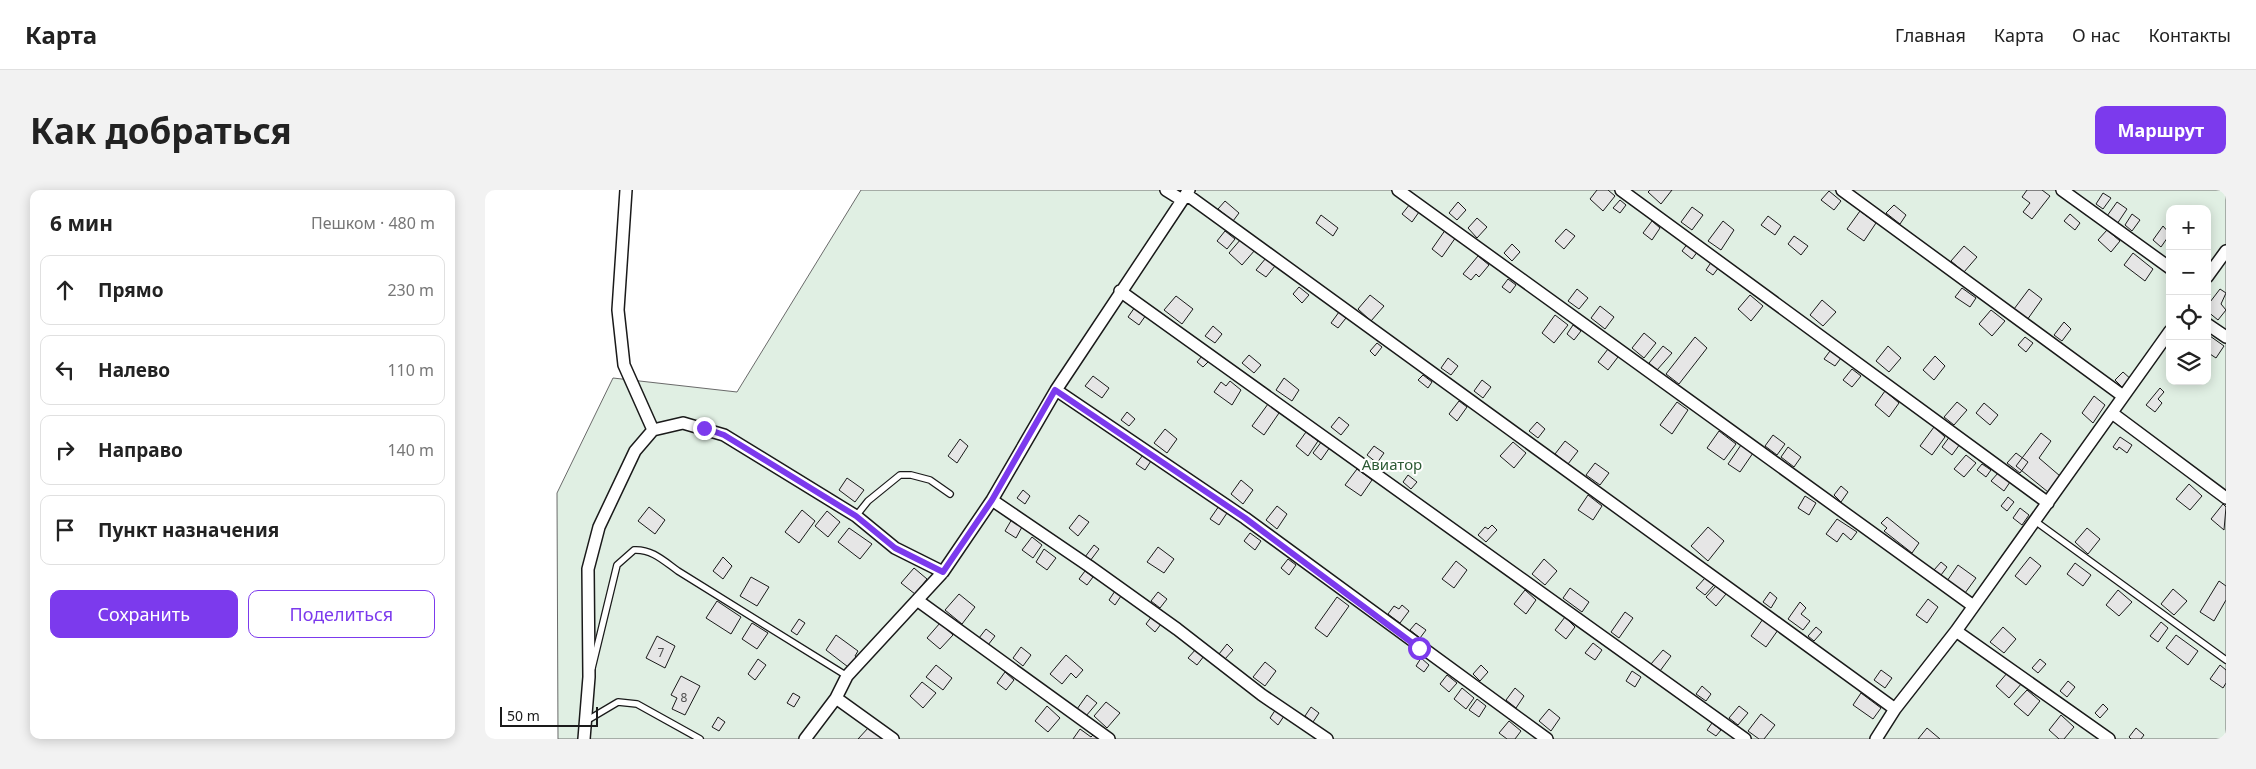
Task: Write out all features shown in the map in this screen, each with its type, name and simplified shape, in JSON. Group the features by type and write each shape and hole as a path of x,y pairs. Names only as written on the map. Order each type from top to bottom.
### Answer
{"street":[{"path":"626,190 618,310 624,365 653,430"},
{"path":"1166,190 1186,194 1895,709"},
{"path":"1398,190 1973,606"},
{"path":"1621,190 2048,503"},
{"path":"1842,190 2123,396"},
{"path":"2062,190 2166,265"},
{"path":"805,739 836,698 847,676 943,572 992,500 1055,390 1186,194"},
{"path":"2211,272 2226,251"},
{"path":"1120,291 1745,739"},
{"path":"2211,327 2226,337"},
{"path":"1879,738 1895,709 1956,631 2166,337"},
{"path":"1055,390 1245,518 1547,739"},
{"path":"2112,413 2226,498"},
{"path":"585,739 589,677 588,569 599,527 635,451 653,430 683,423 724,435 856,516 895,548 943,572"},
{"path":"992,500 1097,571 1177,629 1262,695 1327,739"},
{"path":"917,600 1109,739"},
{"path":"1956,631 2109,739"},
{"path":"836,698 893,739"}],"lane":[{"path":"856,516 868,501 900,475 911,475 930,480 950,494"},
{"path":"2035,521 2226,660"},
{"path":"589,677 596,659 617,565 634,550 651,552 678,572 847,676"},
{"path":"586,721 618,702 637,704 700,739"}],"green space":[{"name":"Авиатор","path":"861,190 2226,190 2226,739 558,739 557,493 613,378 737,392"}],"building":[{"path":"1597,190 1608,190 1615,196 1603,211 1590,199"},
{"path":"1650,190 1672,190 1661,204 1648,192"},
{"path":"2027,190 2042,190 2050,196 2032,219 2023,212 2030,203 2022,197"},
{"path":"1829,191 1841,201 1834,210 1821,200"},
{"path":"2103,193 2111,198 2103,209 2096,204"},
{"path":"1620,200 1626,205 1620,213 1613,208"},
{"path":"1225,201 1239,213 1233,221 1218,209"},
{"path":"1458,202 1466,210 1457,220 1449,213"},
{"path":"2117,202 2127,209 2117,224 2107,216"},
{"path":"1410,204 1419,212 1412,222 1402,214"},
{"path":"1894,205 1906,215 1900,224 1886,213"},
{"path":"1692,207 1703,215 1692,230 1681,222"},
{"path":"1860,211 1876,223 1864,241 1847,229"},
{"path":"2070,214 2080,223 2075,230 2064,221"},
{"path":"2132,214 2140,220 2132,231 2125,225"},
{"path":"1321,215 1338,228 1333,236 1316,223"},
{"path":"1768,216 1781,226 1775,235 1761,225"},
{"path":"1477,218 1487,227 1477,238 1468,228"},
{"path":"1652,221 1660,228 1652,240 1643,233"},
{"path":"1723,221 1734,230 1721,250 1708,241"},
{"path":"2163,226 2166,229 2166,240 2161,247 2153,240"},
{"path":"1446,229 1456,237 1442,257 1432,249"},
{"path":"1566,229 1575,236 1564,249 1555,241"},
{"path":"2107,230 2120,241 2111,252 2098,240"},
{"path":"1225,231 1235,239 1227,249 1217,241"},
{"path":"1794,236 1808,246 1801,255 1788,244"},
{"path":"1241,239 1255,250 1242,265 1229,253"},
{"path":"1688,243 1698,251 1692,259 1682,251"},
{"path":"1512,244 1520,252 1512,261 1504,253"},
{"path":"1964,246 1977,257 1964,272 1951,261"},
{"path":"2133,253 2153,269 2145,281 2124,265"},
{"path":"1478,256 1489,265 1479,277 1476,274 1471,280 1463,274"},
{"path":"1266,258 1275,266 1266,277 1256,270"},
{"path":"1712,261 1719,267 1713,275 1706,270"},
{"path":"1508,279 1516,285 1510,293 1502,287"},
{"path":"1299,287 1309,295 1302,303 1293,294"},
{"path":"1962,288 1976,298 1970,307 1955,297"},
{"path":"1577,289 1588,298 1579,309 1568,301"},
{"path":"2029,289 2042,299 2027,320 2014,309"},
{"path":"2220,289 2226,293 2221,304 2226,310 2218,320 2211,314 2211,301"},
{"path":"1370,295 1384,306 1371,321 1358,309"},
{"path":"1750,295 1763,306 1751,321 1738,309"},
{"path":"1176,296 1193,309 1182,324 1164,310"},
{"path":"1822,300 1836,312 1823,326 1810,315"},
{"path":"1600,306 1614,317 1605,329 1591,318"},
{"path":"1135,307 1146,315 1139,325 1128,317"},
{"path":"1991,310 2005,321 1992,336 1979,324"},
{"path":"1339,312 1346,318 1338,328 1331,323"},
{"path":"1555,315 1568,325 1554,343 1542,333"},
{"path":"2064,322 2071,329 2062,341 2054,335"},
{"path":"1573,325 1581,331 1574,340 1567,334"},
{"path":"1213,326 1222,334 1215,343 1205,336"},
{"path":"1644,333 1656,343 1644,358 1632,348"},
{"path":"1695,337 1707,348 1679,384 1666,374"},
{"path":"2025,337 2033,343 2026,352 2018,345"},
{"path":"2211,337 2224,346 2216,358 2211,355"},
{"path":"1377,343 1382,347 1375,356 1370,351"},
{"path":"1663,346 1672,353 1657,370 1649,363"},
{"path":"1888,346 1901,358 1889,372 1876,361"},
{"path":"1608,349 1618,357 1608,370 1598,362"},
{"path":"1830,351 1841,358 1835,366 1824,359"},
{"path":"1249,355 1261,365 1254,373 1242,363"},
{"path":"1202,356 1209,361 1203,367 1197,362"},
{"path":"1935,356 1945,366 1934,380 1923,370"},
{"path":"1448,358 1458,366 1451,375 1441,368"},
{"path":"1852,369 1861,376 1852,387 1843,380"},
{"path":"2123,372 2133,381 2125,390 2115,380"},
{"path":"1423,375 1432,382 1428,388 1418,380"},
{"path":"1093,376 1109,388 1102,398 1085,386"},
{"path":"1284,378 1299,390 1292,401 1276,390"},
{"path":"1482,380 1491,387 1483,398 1474,391"},
{"path":"1230,381 1241,390 1232,405 1214,392 1221,382 1226,386"},
{"path":"2160,388 2164,392 2158,399 2162,403 2155,412 2146,405"},
{"path":"1885,391 1899,403 1889,417 1875,405"},
{"path":"2094,396 2105,405 2093,423 2082,413"},
{"path":"1459,401 1467,407 1457,421 1449,414"},
{"path":"1677,402 1688,410 1672,434 1660,425"},
{"path":"1957,402 1967,410 1954,425 1944,417"},
{"path":"1984,403 1998,415 1990,425 1976,413"},
{"path":"1268,404 1279,413 1264,435 1252,426"},
{"path":"1127,412 1135,419 1129,426 1121,420"},
{"path":"1339,417 1349,425 1341,435 1331,427"},
{"path":"1537,422 1545,429 1538,438 1529,431"},
{"path":"1934,427 1945,437 1932,455 1920,446"},
{"path":"1165,429 1177,439 1167,453 1154,443"},
{"path":"1719,431 1736,444 1724,460 1707,448"},
{"path":"1306,432 1318,441 1308,456 1296,446"},
{"path":"2041,433 2051,441 2039,458 2060,476 2048,492 2016,466"},
{"path":"1773,435 1785,444 1777,455 1765,446"},
{"path":"1950,436 1960,444 1952,455 1942,447"},
{"path":"2120,437 2132,445 2127,453 2119,447 2117,450 2113,447"},
{"path":"960,439 968,446 957,463 948,456"},
{"path":"1322,441 1330,447 1321,460 1313,453"},
{"path":"1565,441 1578,451 1568,464 1555,454"},
{"path":"1513,442 1526,453 1514,468 1500,456"},
{"path":"1741,445 1753,453 1740,472 1728,464"},
{"path":"1374,446 1384,453 1377,463 1367,455"},
{"path":"1788,447 1801,457 1794,467 1781,457"},
{"path":"2016,453 2028,462 2020,473 2007,463"},
{"path":"1143,455 1151,461 1145,470 1136,464"},
{"path":"1966,455 1976,463 1964,477 1954,469"},
{"path":"1595,463 1609,473 1600,485 1586,475"},
{"path":"1982,464 1991,470 1986,477 1977,470"},
{"path":"1357,469 1372,480 1361,496 1345,485"},
{"path":"1998,473 2010,482 2004,491 1991,481"},
{"path":"1408,475 1417,482 1411,489 1403,482"},
{"path":"847,478 864,490 855,502 839,490"},
{"path":"1241,480 1253,490 1243,504 1231,494"},
{"path":"2189,484 2202,496 2190,510 2176,499"},
{"path":"1841,486 1848,492 1841,502 1834,495"},
{"path":"1023,490 1030,496 1025,504 1017,498"},
{"path":"1588,495 1602,506 1593,520 1578,510"},
{"path":"1805,496 1816,503 1809,515 1798,508"},
{"path":"2008,497 2014,502 2007,511 2001,506"},
{"path":"2223,504 2226,507 2224,530 2211,519"},
{"path":"1219,506 1227,513 1219,525 1210,519"},
{"path":"1277,506 1287,514 1277,529 1266,520"},
{"path":"649,507 665,520 655,534 638,521"},
{"path":"2020,508 2029,515 2022,525 2013,518"},
{"path":"802,510 815,521 799,543 785,532"},
{"path":"827,511 840,522 828,537 815,526"},
{"path":"1079,515 1089,522 1078,536 1069,528"},
{"path":"1887,517 1919,543 1912,553 1884,531 1887,528 1881,523"},
{"path":"1012,519 1022,527 1016,538 1005,531"},
{"path":"1837,519 1857,532 1851,540 1843,533 1837,542 1826,534"},
{"path":"1492,525 1497,530 1486,542 1478,535 1485,527 1488,529"},
{"path":"1708,527 1724,541 1708,561 1691,546"},
{"path":"849,528 872,544 860,559 838,542"},
{"path":"2087,528 2100,539 2088,554 2075,542"},
{"path":"1250,533 1261,541 1255,550 1244,541"},
{"path":"1032,537 1042,545 1033,558 1022,550"},
{"path":"1094,545 1099,549 1090,561 1085,557"},
{"path":"1158,547 1174,559 1164,573 1147,562"},
{"path":"1044,549 1056,558 1047,570 1036,562"},
{"path":"723,557 732,566 723,579 713,571"},
{"path":"2030,557 2041,566 2026,585 2015,576"},
{"path":"1288,559 1296,565 1289,575 1281,568"},
{"path":"1544,559 1557,571 1545,585 1532,574"},
{"path":"1456,561 1467,570 1454,588 1442,579"},
{"path":"1941,562 1947,567 1941,575 1934,570"},
{"path":"2075,563 2091,575 2083,586 2067,574"},
{"path":"1958,565 1976,578 1965,593 1947,581"},
{"path":"914,568 927,579 915,594 901,583"},
{"path":"1085,571 1093,577 1087,585 1079,579"},
{"path":"751,577 769,587 757,606 740,596"},
{"path":"1705,578 1714,585 1705,595 1696,588"},
{"path":"2219,581 2226,586 2226,600 2214,621 2200,612"},
{"path":"1716,586 1726,594 1716,606 1706,597"},
{"path":"1570,588 1589,602 1582,612 1563,598"},
{"path":"2173,589 2187,601 2174,615 2161,604"},
{"path":"1525,590 1536,600 1526,614 1514,604"},
{"path":"2118,590 2132,602 2119,616 2106,605"},
{"path":"1115,591 1121,596 1115,605 1109,600"},
{"path":"1158,592 1167,599 1160,608 1151,601"},
{"path":"1770,592 1777,598 1771,608 1763,602"},
{"path":"959,594 975,607 962,624 945,610"},
{"path":"1337,597 1349,606 1327,637 1315,628"},
{"path":"1928,599 1938,607 1927,623 1916,615"},
{"path":"717,601 741,617 731,634 706,618"},
{"path":"1800,602 1806,608 1801,614 1810,621 1803,630 1788,619"},
{"path":"1402,605 1409,611 1400,623 1388,614 1394,606 1399,609"},
{"path":"1625,612 1633,618 1619,638 1611,632"},
{"path":"1152,616 1161,624 1155,632 1146,624"},
{"path":"1565,617 1575,627 1566,639 1555,630"},
{"path":"799,619 805,623 797,635 791,631"},
{"path":"1763,619 1778,630 1766,647 1751,636"},
{"path":"2161,622 2168,628 2158,642 2150,636"},
{"path":"752,623 768,633 757,649 742,639"},
{"path":"940,623 953,635 940,649 927,638"},
{"path":"1416,623 1426,630 1420,638 1410,630"},
{"path":"1816,627 1822,632 1814,641 1808,636"},
{"path":"2003,627 2016,639 2004,653 1990,642"},
{"path":"986,629 995,636 988,645 979,638"},
{"path":"836,635 858,651 855,656 859,660 852,670 826,650"},
{"path":"2176,635 2198,651 2188,665 2166,648"},
{"path":"657,636 675,646 665,668 646,658"},
{"path":"1593,643 1602,650 1595,660 1585,653"},
{"path":"1227,644 1233,650 1225,659 1219,654"},
{"path":"1021,647 1031,655 1023,666 1013,658"},
{"path":"1196,649 1204,656 1197,665 1188,658"},
{"path":"1663,650 1671,656 1660,671 1651,664"},
{"path":"1066,655 1083,670 1076,678 1071,673 1062,684 1050,674"},
{"path":"1421,658 1429,665 1424,672 1416,666"},
{"path":"758,659 766,665 755,680 748,674"},
{"path":"2040,659 2046,664 2038,673 2032,668"},
{"path":"1265,662 1276,671 1265,686 1253,677"},
{"path":"936,665 952,678 943,690 926,677"},
{"path":"1481,665 1488,672 1480,681 1473,674"},
{"path":"2220,665 2226,670 2226,683 2223,688 2210,679"},
{"path":"1881,670 1892,678 1885,688 1874,680"},
{"path":"1632,671 1641,677 1635,687 1626,681"},
{"path":"1005,672 1014,680 1006,690 997,683"},
{"path":"2008,672 2022,683 2009,698 1996,686"},
{"path":"1447,675 1457,683 1449,692 1440,684"},
{"path":"681,676 700,686 685,715 672,709 677,698 671,695"},
{"path":"2068,681 2075,687 2067,697 2060,691"},
{"path":"922,682 936,693 923,708 910,696"},
{"path":"1702,686 1711,694 1706,701 1696,694"},
{"path":"1462,688 1474,698 1466,709 1454,699"},
{"path":"1515,688 1524,696 1516,708 1506,700"},
{"path":"2027,690 2040,701 2028,716 2014,704"},
{"path":"793,693 800,697 794,707 787,703"},
{"path":"1861,693 1881,708 1873,719 1853,705"},
{"path":"1087,695 1097,703 1086,716 1077,709"},
{"path":"1477,699 1486,706 1479,717 1469,710"},
{"path":"1106,702 1120,713 1107,728 1094,716"},
{"path":"2103,704 2108,709 2100,718 2095,713"},
{"path":"1047,706 1060,718 1048,732 1035,721"},
{"path":"1739,706 1748,713 1738,725 1729,718"},
{"path":"1311,707 1319,713 1313,722 1305,716"},
{"path":"1276,709 1284,716 1278,725 1270,718"},
{"path":"1549,709 1560,718 1551,731 1539,721"},
{"path":"1761,714 1775,725 1764,739 1759,739 1748,731"},
{"path":"2061,715 2074,727 2064,739 2059,739 2049,730"},
{"path":"718,717 725,722 719,731 712,727"},
{"path":"1509,721 1521,731 1515,739 1507,739 1499,733"},
{"path":"1712,723 1721,730 1716,736 1707,730"},
{"path":"869,727 882,738 858,739"},
{"path":"1927,728 1940,739 1918,739"},
{"path":"2136,728 2144,735 2141,739 2131,739 2129,737"},
{"path":"1080,729 1091,737 1094,734 1100,739 1073,739"}],"route":[{"path":"704,428 724,435 856,516 895,548 943,572 992,500 1055,390 1245,518 1419,648"}]}
